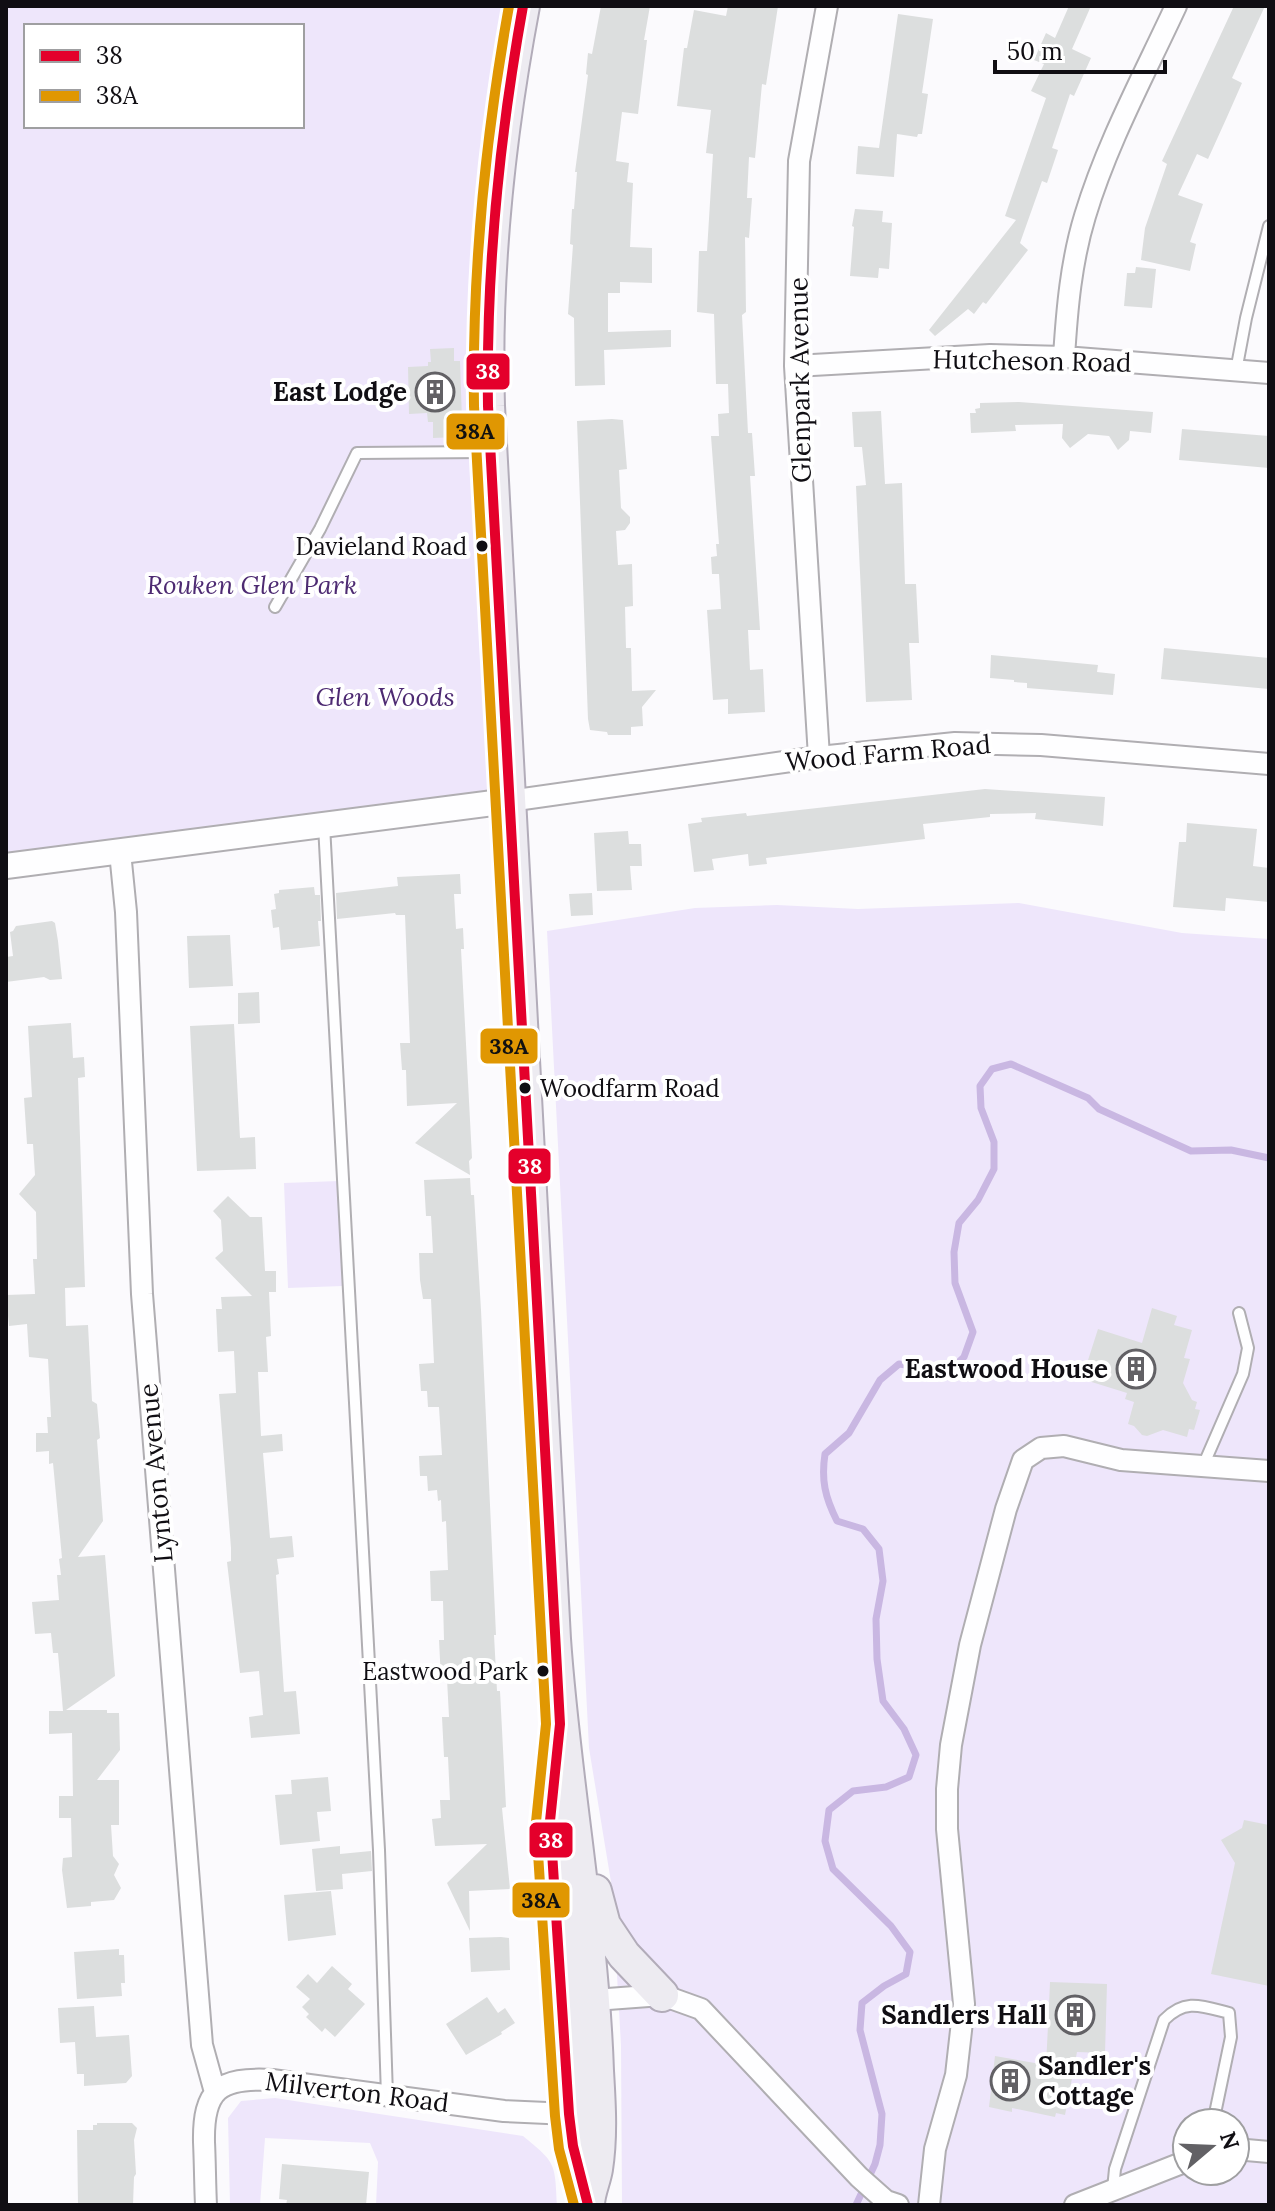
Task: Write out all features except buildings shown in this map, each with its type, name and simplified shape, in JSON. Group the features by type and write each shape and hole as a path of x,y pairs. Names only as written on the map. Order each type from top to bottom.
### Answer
{"main road":[{"path":"523,6 508,85 497,174 486,344 560,1724 569,1791 577,2002 569,2114 573,2146 588,2202"},
{"path":"560,1724 550,1821 599,2132 596,2171 588,2202"},
{"path":"569,1791 604,1925 624,1955 662,1995"}],"street":[{"name":"Glenpark Avenue","path":"819,757 795,366 799,161 827,6"},
{"path":"1064,357 1072,268 1084,218 1110,149 1176,6"},
{"name":"Hutcheson Road","path":"795,366 945,357 1064,357 1269,373"},
{"name":"Wood Farm Road","path":"509,801 819,757 955,743 1269,764"},
{"path":"6,866 509,801"},
{"name":"Lynton Avenue","path":"120,852 126,912 143,1310 202,2045 215,2092"},
{"path":"929,2205 935,2149 956,2075 964,2004 947,1829 951,1745 970,1645 1014,1479 1023,1460 1041,1448 1064,1446 1121,1460 1269,1471"},
{"path":"577,2002 662,1995 701,2009 859,2177 886,2201 898,2205"},
{"name":"Milverton Road","path":"215,2092 230,2083 250,2079 504,2111 569,2114"},
{"path":"206,2205 204,2116 215,2092"},
{"path":"1075,2205 1171,2167"}],"lane":[{"path":"1236,371 1269,226"},
{"path":"275,607 320,529 357,453 491,452"},
{"path":"324,825 379,1850 387,2096"},
{"path":"1202,1468 1243,1374 1248,1348 1239,1313"},
{"path":"1113,2189 1115,2169 1164,2020 1181,2007 1198,2005 1229,2013 1231,2037 1216,2107"}],"green space":[{"name":"Rouken Glen Park","path":"6,6 523,6 497,174 509,801 6,866"},
{"name":"Eastwood Park","path":"1019,903 1182,933 1269,939 1269,2205 622,2205 621,2045 612,1888 589,1748 547,931 695,908 777,905 858,909"},
{"path":"339,1181 342,1286 288,1288 284,1183"},
{"path":"275,2098 523,2136 552,2165 557,2205 376,2205 378,2162 370,2143 265,2138 260,2205 230,2205 228,2118 241,2101"}],"waterway":[{"path":"856,2205 875,2164 882,2114 860,2030 862,2003 906,1974 910,1952 891,1926 833,1869 825,1841 829,1810 853,1791 886,1787 909,1777 916,1755 904,1729 883,1701 877,1659 876,1619 883,1581 879,1549 863,1529 837,1521 825,1488 825,1454 849,1433 880,1380 899,1364 949,1371 964,1357 973,1332 955,1283 954,1252 959,1223 978,1200 994,1169 994,1142 981,1108 980,1086 992,1069 1011,1064 1088,1098 1099,1109 1191,1151 1231,1150 1269,1158"}],"transit line":[{"name":"38A","path":"509,6 493,106 482,205 475,305 474,406 546,1724 536,1822 555,2116 559,2149 574,2205"},
{"name":"38","path":"523,6 507,106 496,205 489,305 488,406 560,1724 550,1821 569,2114 573,2146 588,2205"}],"place":[{"name":"East Lodge","path":"435,392"},
{"name":"Davieland Road","path":"482,546"},
{"name":"Woodfarm Road","path":"525,1088"},
{"name":"Eastwood House","path":"1136,1369"},
{"name":"Eastwood Park","path":"543,1671"},
{"name":"Sandlers Hall","path":"1075,2015"},
{"name":"Sandler's Cottage","path":"1010,2081"}],"park label":[{"name":"Glen Woods","path":"385,697"}]}
